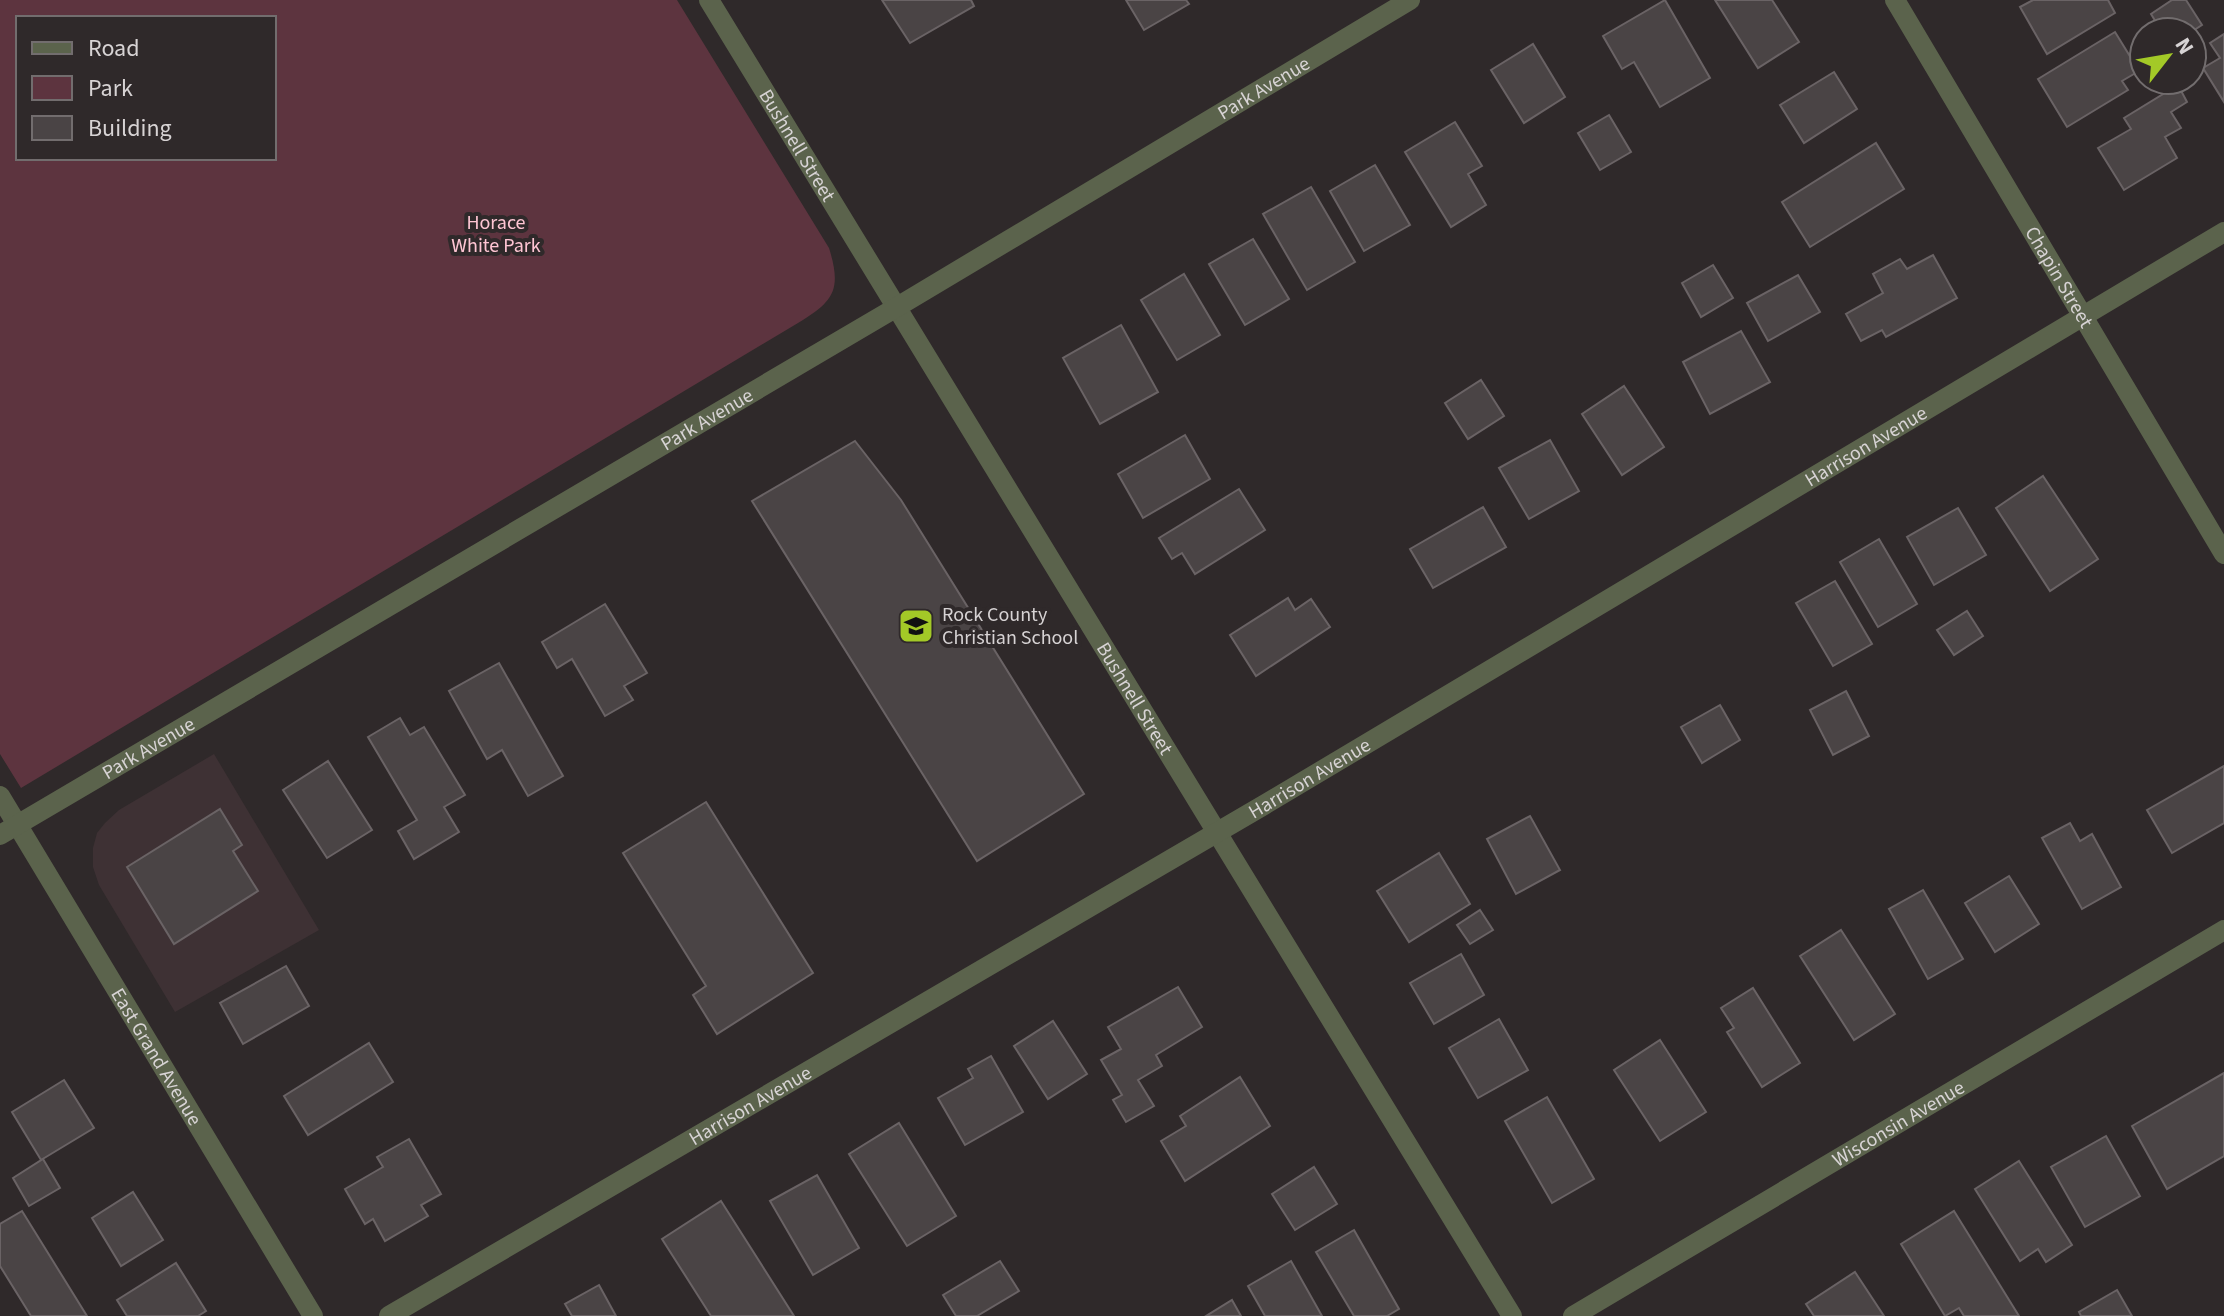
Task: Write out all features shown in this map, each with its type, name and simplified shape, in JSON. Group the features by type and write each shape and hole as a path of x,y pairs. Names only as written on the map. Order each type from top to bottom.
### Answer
{"street":[{"name":"Bushnell Street","path":"709,0 1512,1316"},
{"name":"Park Avenue","path":"9,830 897,307 1410,0"},
{"name":"Chapin Street","path":"1895,0 2224,554"},
{"name":"Harrison Avenue","path":"389,1316 1217,833 2224,232"},
{"name":"East Grand Avenue","path":"0,796 9,830 313,1316"},
{"name":"Wisconsin Avenue","path":"1573,1316 2224,930"}],"shaded area":[{"path":"214,754 319,930 175,1012 99,885 93,867 93,848 97,833 119,810"}],"green space":[{"name":"Horace White Park","path":"0,0 677,0 829,248 835,274 832,293 827,301 798,323 21,788 0,754"}],"building":[{"path":"882,0 971,0 974,6 910,43"},
{"path":"1126,0 1186,0 1189,4 1144,30"},
{"path":"1665,0 1710,78 1660,107 1634,62 1622,69 1603,36"},
{"path":"1715,0 1772,0 1799,42 1758,68"},
{"path":"2033,0 2108,0 2115,13 2047,54 2020,7"},
{"path":"2172,0 2186,0 2196,16 2152,16"},
{"path":"2115,32 2128,53 2128,77 2122,81 2128,90 2067,127 2038,79"},
{"path":"2224,34 2224,102 2208,76 2208,65 2220,58 2210,43"},
{"path":"1533,44 1565,97 1524,123 1491,70"},
{"path":"1834,72 1857,109 1804,143 1780,105"},
{"path":"2160,96 2184,96 2187,102 2171,112 2181,128 2165,137 2177,158 2124,190 2098,148 2131,129 2124,118"},
{"path":"1609,115 1631,152 1600,170 1578,133"},
{"path":"1455,122 1482,166 1468,174 1486,205 1451,227 1405,152"},
{"path":"1876,143 1904,189 1810,247 1782,202"},
{"path":"1375,165 1410,225 1364,251 1330,191"},
{"path":"1311,187 1355,262 1307,290 1263,214"},
{"path":"1253,239 1289,299 1245,325 1209,264"},
{"path":"1933,255 1957,298 1886,337 1882,330 1861,341 1846,314 1883,293 1873,274 1900,259 1907,269"},
{"path":"1713,265 1733,298 1701,317 1682,283"},
{"path":"1184,274 1220,335 1177,360 1141,300"},
{"path":"1798,275 1820,312 1768,341 1747,303"},
{"path":"1121,325 1158,392 1100,424 1063,358"},
{"path":"1741,331 1770,382 1710,414 1683,362"},
{"path":"1481,380 1504,416 1468,439 1445,403"},
{"path":"1624,386 1664,447 1622,475 1582,414"},
{"path":"1185,435 1210,479 1143,518 1118,474"},
{"path":"1550,440 1579,491 1529,519 1499,468"},
{"path":"855,441 901,500 1084,794 977,861 752,501"},
{"path":"2043,476 2098,559 2050,591 1996,508"},
{"path":"1239,489 1265,530 1195,574 1182,553 1172,559 1159,538"},
{"path":"1483,507 1506,547 1433,588 1410,549"},
{"path":"1958,508 1986,555 1934,585 1907,537"},
{"path":"1879,539 1917,604 1878,627 1840,562"},
{"path":"1835,581 1872,644 1833,666 1796,603"},
{"path":"1288,598 1295,610 1311,599 1330,627 1256,676 1230,635"},
{"path":"605,604 647,673 624,686 633,700 605,716 572,659 557,668 542,642"},
{"path":"1967,611 1983,636 1954,655 1937,630"},
{"path":"499,663 563,776 528,796 502,750 487,759 449,691"},
{"path":"1846,691 1869,736 1833,755 1810,710"},
{"path":"1720,705 1740,740 1702,763 1681,727"},
{"path":"400,718 410,735 424,727 465,795 444,807 459,832 414,859 398,831 417,820 368,737"},
{"path":"328,761 372,830 327,858 283,790"},
{"path":"2224,766 2224,823 2172,853 2147,810"},
{"path":"706,802 813,973 717,1034 693,995 706,986 623,853"},
{"path":"220,809 242,845 233,851 258,891 174,944 127,867"},
{"path":"1530,816 1560,870 1516,894 1487,839"},
{"path":"2070,823 2080,841 2092,834 2121,887 2082,909 2042,838"},
{"path":"1439,853 1470,904 1409,942 1377,891"},
{"path":"2009,876 2039,924 1995,952 1965,903"},
{"path":"1923,890 1963,959 1928,979 1889,909"},
{"path":"1480,910 1493,930 1470,944 1457,925"},
{"path":"1841,930 1895,1014 1854,1040 1800,956"},
{"path":"1461,954 1484,995 1434,1024 1410,983"},
{"path":"286,966 309,1006 243,1044 220,1003"},
{"path":"1178,987 1202,1027 1156,1055 1162,1066 1138,1080 1154,1106 1126,1122 1113,1100 1122,1095 1101,1060 1121,1049 1108,1027"},
{"path":"1753,988 1800,1063 1762,1087 1727,1032 1734,1028 1721,1008"},
{"path":"1499,1019 1528,1070 1478,1098 1449,1048"},
{"path":"1053,1021 1087,1074 1048,1099 1014,1046"},
{"path":"1660,1040 1706,1112 1660,1141 1614,1070"},
{"path":"369,1043 393,1082 308,1135 284,1096"},
{"path":"991,1056 1023,1112 965,1145 938,1098 973,1078 968,1069"},
{"path":"2224,1073 2224,1156 2167,1189 2132,1126"},
{"path":"1240,1077 1270,1126 1185,1181 1161,1141 1186,1126 1180,1116"},
{"path":"64,1080 94,1128 41,1160 12,1112"},
{"path":"1547,1097 1594,1179 1552,1203 1505,1121"},
{"path":"899,1123 956,1216 907,1246 849,1154"},
{"path":"2106,1136 2140,1196 2085,1227 2051,1167"},
{"path":"409,1139 441,1194 421,1205 428,1216 385,1241 373,1219 365,1224 345,1189 383,1167 377,1157"},
{"path":"43,1159 60,1188 29,1206 13,1178"},
{"path":"2019,1161 2072,1245 2046,1262 2038,1249 2020,1261 1975,1189"},
{"path":"1314,1167 1337,1204 1295,1230 1272,1194"},
{"path":"817,1175 859,1248 813,1275 770,1201"},
{"path":"133,1192 163,1240 121,1266 92,1218"},
{"path":"721,1201 794,1316 711,1316 662,1239"},
{"path":"22,1211 87,1316 31,1316 0,1266 0,1224"},
{"path":"1954,1211 2019,1316 1964,1316 1959,1308 1945,1316 1901,1244"},
{"path":"1354,1230 1399,1309 1387,1316 1354,1316 1316,1252"},
{"path":"1000,1261 1019,1291 977,1316 956,1316 943,1295"},
{"path":"1291,1261 1322,1316 1265,1316 1248,1286"},
{"path":"176,1263 206,1311 198,1316 127,1316 117,1300"},
{"path":"1855,1272 1884,1316 1814,1316 1806,1304"},
{"path":"599,1285 616,1316 572,1316 565,1304"},
{"path":"2117,1290 2132,1316 2081,1316 2079,1312"},
{"path":"1232,1300 1241,1316 1206,1316"}],"place":[{"name":"Rock County Christian School","path":"916,626"}]}
